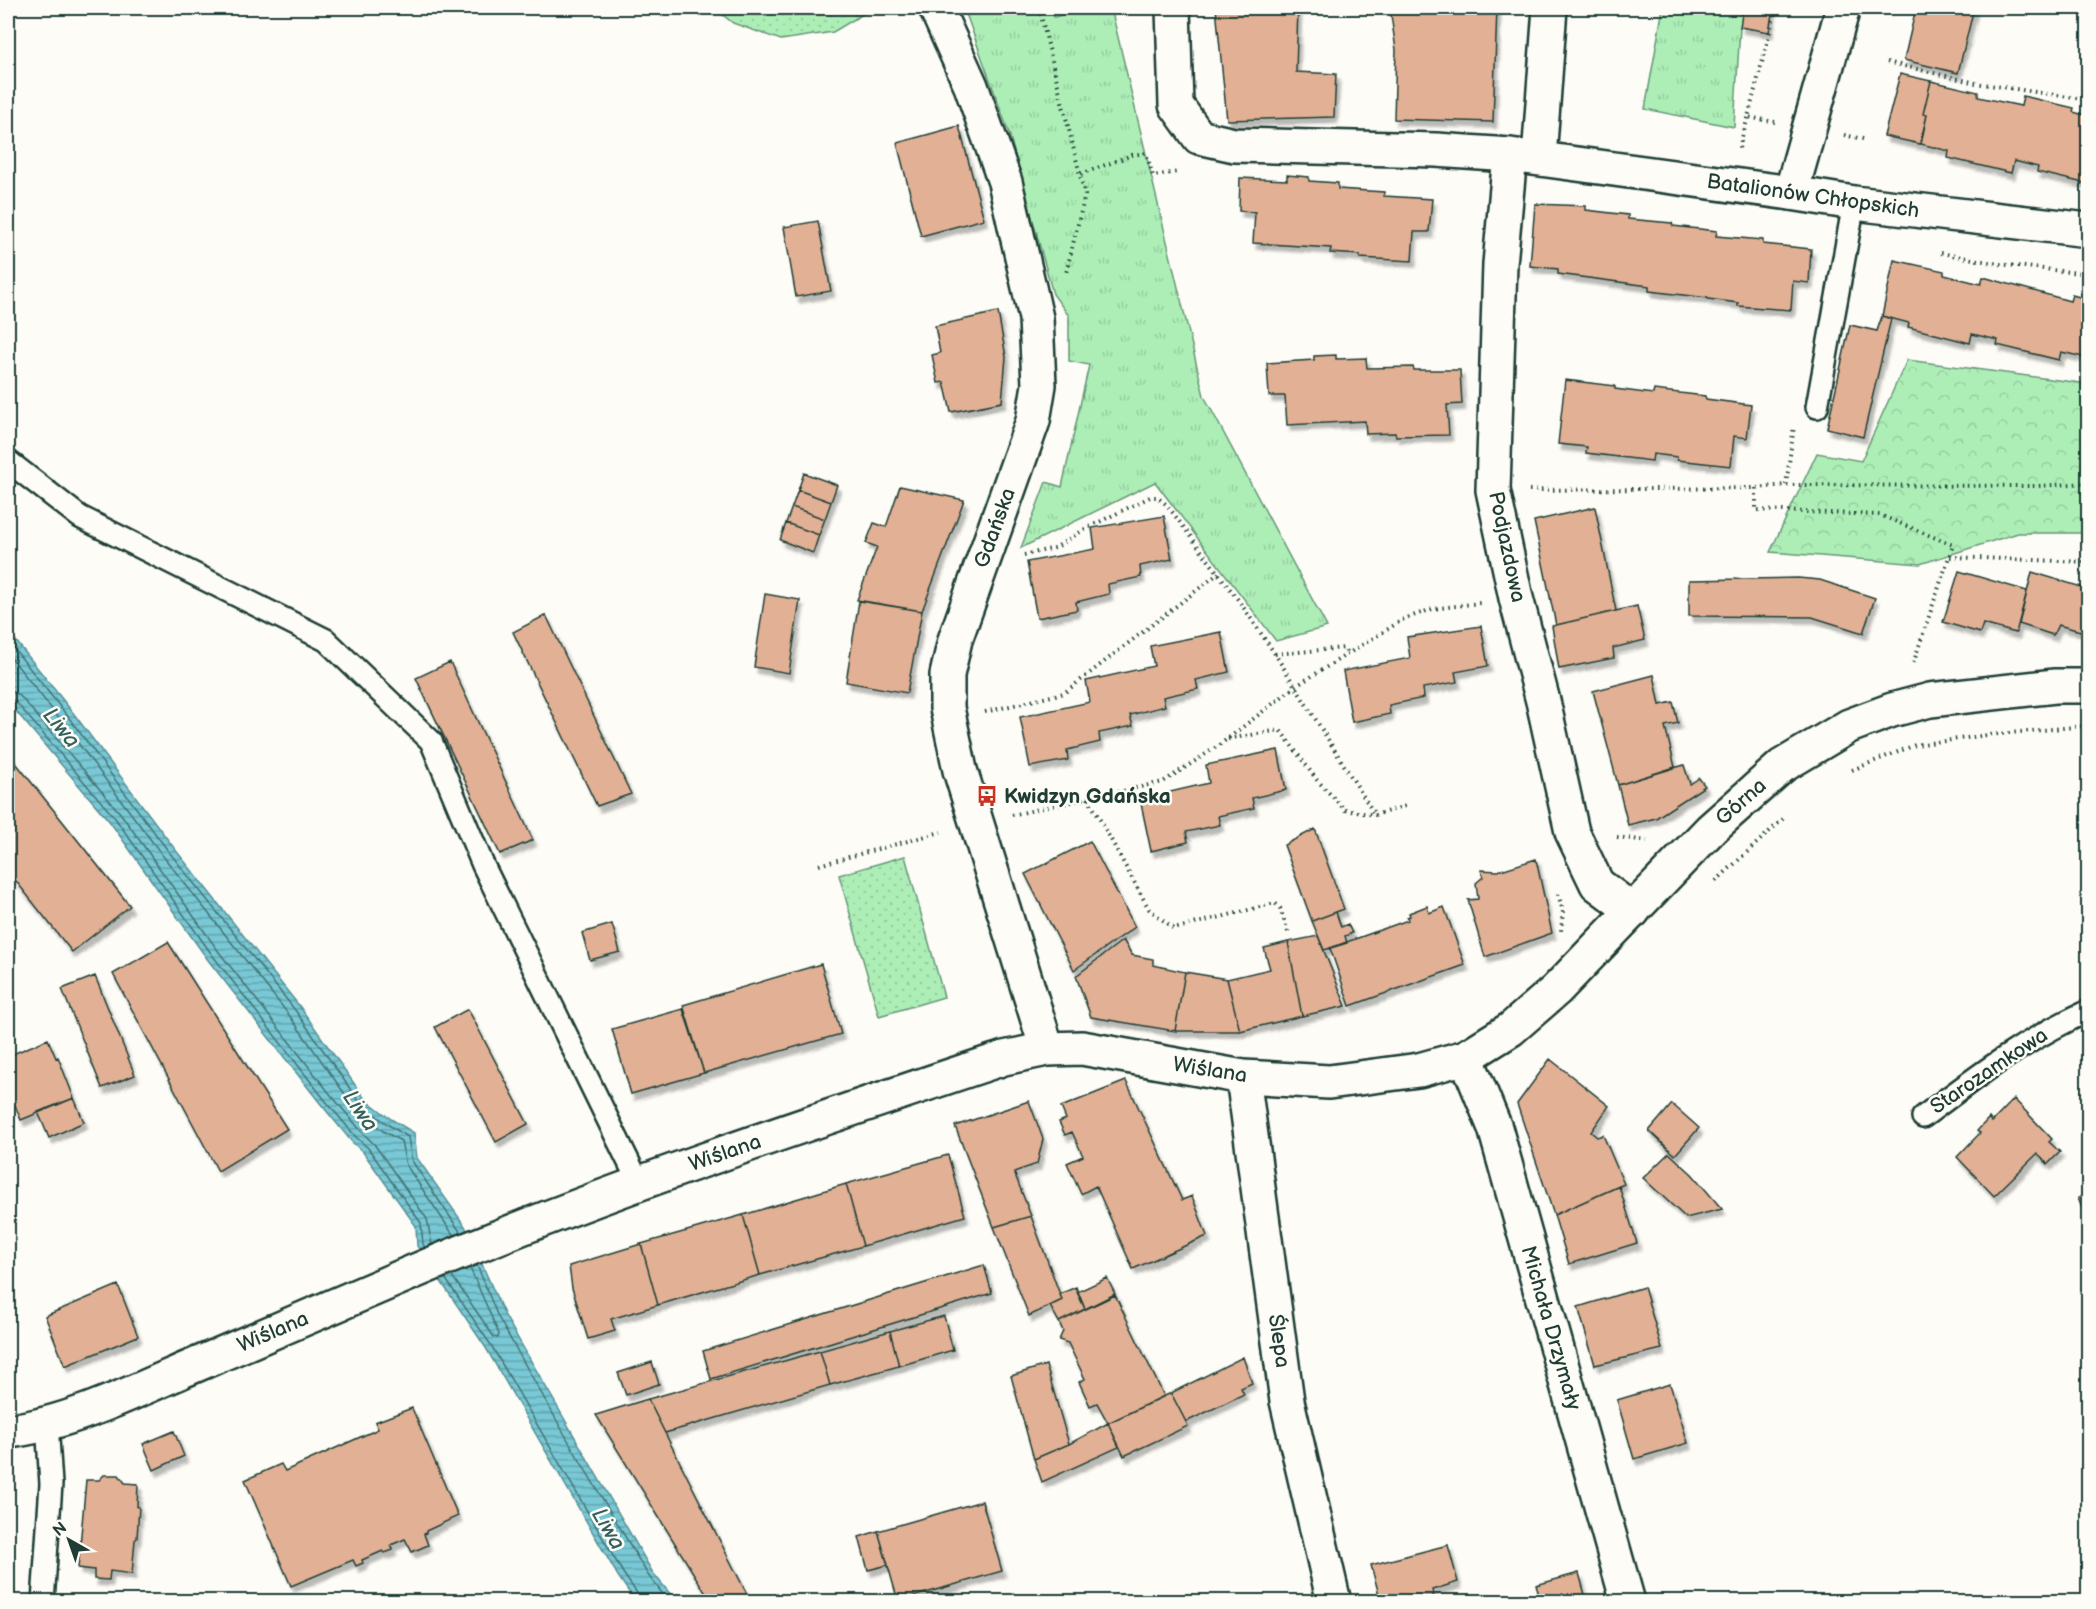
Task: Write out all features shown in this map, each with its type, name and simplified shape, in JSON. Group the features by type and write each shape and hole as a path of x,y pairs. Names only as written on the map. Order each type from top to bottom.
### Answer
{"street":[{"name":"Gdańska","path":"936,8 970,86 1005,182 1036,318 1039,385 1033,421 955,640 948,675 947,708 960,770 1047,1049"},
{"name":"Batalionów Chłopskich","path":"1173,8 1176,105 1199,137 1234,144 1436,150 1524,156 1854,202 2088,230"},
{"name":"Podjazdowa","path":"1550,8 1524,156 1500,264 1493,490 1516,598 1543,701 1572,832 1597,884 1632,911"},
{"path":"1791,193 1843,8"},
{"name":"Górna","path":"1466,1057 1511,1029 1556,990 1711,829 1782,766 1849,726 1892,710 1930,700 2055,686 2088,686"},
{"name":"Wiślana","path":"11,1430 47,1423 126,1395 508,1232 639,1183 1004,1058 1047,1049 1082,1048 1243,1077 1329,1082 1419,1070 1466,1057"},
{"name":"Michała Drzymały","path":"1466,1057 1495,1128 1628,1602"},
{"name":"Ślepa","path":"1243,1077 1287,1401 1334,1602"}],"lane":[{"path":"1817,407 1854,202"},
{"path":"8,460 81,518 326,640 431,741 483,865 639,1183"},
{"name":"Starozamkowa","path":"1923,1117 1992,1064 2059,1024 2088,1011"},
{"path":"44,1602 51,1484 47,1423"}],"path":[{"path":"1039,8 1085,195 1064,280"},
{"path":"1887,62 1976,83 2088,100"},
{"path":"1081,174 1132,155 1146,153 1153,176 1178,172"},
{"path":"1930,251 1999,264 2088,274"},
{"path":"1786,485 1795,419"},
{"path":"1493,490 1756,488 1786,485 2037,486 2088,483"},
{"path":"1756,488 1756,510 1880,515 1953,545 1913,664"},
{"path":"1035,553 1055,548 1104,519 1150,496 1157,496 1167,505 1219,573 1275,654 1375,815"},
{"path":"1950,557 2088,562"},
{"path":"984,712 1064,693 1219,573"},
{"path":"819,865 976,823 1163,782 1227,739 1296,686 1404,619 1432,609 1516,598"},
{"path":"1275,654 1344,648 1348,654"},
{"path":"1227,739 1280,730 1317,780 1345,810 1375,815 1406,806"},
{"path":"1088,798 1149,909 1174,929 1275,903 1280,908 1288,932"}],"green space":[{"path":"714,8 873,8 833,32 781,40 733,23"},
{"path":"964,8 1051,8 1054,17 1087,8 1111,8 1204,396 1327,627 1276,641 1155,482 1021,548 1046,482 1062,487 1089,365 1069,361 1069,316 1053,294 1009,133"},
{"path":"1663,8 1773,8 1769,32 1740,27 1734,127 1645,109"},
{"path":"1907,360 2088,384 2088,533 2018,533 1920,564 1770,552 1817,453 1861,461"},
{"path":"905,856 944,997 879,1016 839,875"}],"water":[{"name":"Liwa","path":"8,631 74,714 174,848 300,1007 365,1099 414,1133 417,1158 465,1226 504,1314 653,1573 676,1601 635,1601 618,1576 486,1348 417,1246 416,1226 363,1152 320,1103 208,960 110,822 8,702"}],"building":[{"path":"1216,8 1298,8 1296,72 1336,74 1334,117 1227,120"},
{"path":"1390,8 1497,8 1493,122 1394,119 1396,50"},
{"path":"1743,8 1773,8 1769,32 1740,27"},
{"path":"1916,8 1974,8 1958,73 1904,60"},
{"path":"1900,74 1931,81 1923,114 1927,115 1920,144 1884,136"},
{"path":"1931,81 1978,92 1978,97 2021,106 2023,96 2074,108 2073,112 2088,116 2088,184 2037,172 2038,167 2014,161 2011,173 1948,158 1949,151 1921,144 1927,115 1923,114"},
{"path":"959,126 984,219 921,236 897,143"},
{"path":"1287,175 1309,177 1309,181 1338,183 1338,189 1384,192 1384,196 1432,199 1429,232 1414,232 1412,261 1360,258 1360,255 1330,253 1331,248 1253,243 1255,212 1239,211 1240,178 1287,180"},
{"path":"1535,204 1586,206 1586,210 1628,215 1628,219 1672,223 1673,226 1717,231 1716,236 1763,240 1763,244 1811,249 1809,283 1793,281 1791,310 1738,306 1738,303 1649,291 1649,286 1558,274 1558,269 1530,266"},
{"path":"818,221 831,291 796,297 784,227"},
{"path":"1894,260 1944,271 1944,275 1981,284 1983,277 2070,301 2072,295 2088,299 2088,358 2061,352 2059,360 1997,345 1998,340 1972,334 1970,343 1908,327 1909,323 1882,316"},
{"path":"998,312 1006,357 1002,402 951,412 944,382 938,383 932,355 940,353 935,326"},
{"path":"1882,316 1891,319 1863,437 1827,428 1850,325 1877,331"},
{"path":"1336,355 1336,359 1366,358 1367,368 1413,367 1414,370 1460,370 1462,404 1447,405 1449,435 1366,434 1365,421 1287,425 1285,396 1269,396 1267,363 1314,360 1314,356"},
{"path":"1565,380 1615,386 1615,389 1653,394 1654,390 1705,396 1706,399 1751,405 1747,438 1734,436 1731,466 1677,460 1677,457 1653,454 1652,461 1586,453 1587,447 1558,444"},
{"path":"804,473 837,485 831,502 798,490"},
{"path":"900,486 964,500 922,611 857,600 877,547 866,543 874,523 886,527"},
{"path":"798,490 831,502 825,519 792,507"},
{"path":"792,507 825,519 819,535 786,523"},
{"path":"1595,507 1616,611 1556,625 1534,521"},
{"path":"1164,516 1172,559 1140,566 1141,577 1108,584 1109,594 1076,602 1077,610 1037,618 1027,562 1095,549 1092,528"},
{"path":"786,523 819,535 813,553 780,540"},
{"path":"1959,571 2027,591 2016,633 1983,624 1980,633 1943,622"},
{"path":"2032,572 2088,589 2088,633 2058,625 2053,635 2019,624"},
{"path":"1798,578 1820,580 1875,598 1863,633 1812,617 1689,616 1689,580"},
{"path":"765,594 800,600 789,673 754,667"},
{"path":"859,601 922,611 907,693 846,682"},
{"path":"1637,606 1645,640 1613,648 1614,658 1559,669 1552,626"},
{"path":"546,615 631,794 597,806 513,632"},
{"path":"1481,626 1488,666 1455,672 1457,682 1423,688 1424,698 1389,705 1390,714 1352,722 1343,671 1410,658 1407,637"},
{"path":"1221,632 1229,672 1196,680 1198,689 1163,697 1165,706 1130,715 1133,726 1099,733 1100,742 1067,750 1068,760 1030,767 1020,717 1090,702 1086,681 1154,666 1150,646"},
{"path":"450,662 533,840 500,854 416,678"},
{"path":"1654,675 1660,705 1673,702 1678,723 1665,726 1675,767 1618,785 1593,691"},
{"path":"1278,750 1286,790 1252,798 1254,808 1218,816 1220,825 1186,832 1188,842 1151,851 1140,799 1209,783 1206,765"},
{"path":"8,753 130,906 72,952 8,871"},
{"path":"1684,765 1690,784 1699,778 1705,786 1656,818 1628,825 1618,785"},
{"path":"1315,829 1344,909 1312,921 1284,845"},
{"path":"1090,841 1135,927 1074,970 1025,874"},
{"path":"1536,859 1552,933 1485,957 1468,900 1478,899 1476,883 1483,877 1481,870 1498,871"},
{"path":"1427,906 1429,913 1444,907 1465,965 1350,1006 1330,948 1408,920 1409,913"},
{"path":"1336,912 1341,927 1348,924 1352,933 1345,936 1347,943 1324,950 1312,921"},
{"path":"612,924 620,952 590,960 582,933"},
{"path":"1318,936 1346,1006 1302,1016 1288,942"},
{"path":"1123,940 1132,955 1153,959 1153,965 1185,972 1175,1031 1091,1017 1076,976"},
{"path":"168,942 287,1129 218,1171 113,974"},
{"path":"1288,942 1302,1016 1240,1031 1227,979 1270,969 1264,948"},
{"path":"821,964 841,1034 704,1073 683,1005"},
{"path":"1185,972 1227,979 1240,1031 1175,1031"},
{"path":"95,976 135,1075 102,1088 62,989"},
{"path":"468,1009 528,1124 496,1142 435,1027"},
{"path":"683,1009 704,1073 631,1094 612,1029"},
{"path":"48,1039 56,1058 58,1057 74,1098 21,1120 8,1088 8,1056"},
{"path":"1550,1059 1609,1106 1591,1132 1597,1137 1603,1135 1624,1184 1554,1215 1517,1104"},
{"path":"1126,1081 1182,1200 1192,1196 1207,1236 1133,1269 1096,1186 1081,1194 1067,1163 1083,1156 1072,1132 1065,1135 1059,1122 1066,1119 1061,1107"},
{"path":"74,1098 84,1122 49,1138 38,1112"},
{"path":"2014,1099 2052,1139 2049,1142 2060,1152 2048,1164 2037,1154 1994,1196 1957,1157 1980,1133 1977,1131 1989,1118 1992,1122"},
{"path":"1029,1101 1043,1139 1037,1164 1014,1172 1031,1216 994,1227 955,1126"},
{"path":"1672,1104 1699,1128 1675,1155 1649,1131"},
{"path":"1669,1153 1692,1174 1722,1209 1686,1218 1643,1178"},
{"path":"948,1155 965,1216 863,1246 846,1184"},
{"path":"846,1184 863,1246 760,1275 743,1215"},
{"path":"1619,1186 1637,1243 1569,1264 1554,1215"},
{"path":"2088,1193 2088,1222 2078,1198"},
{"path":"743,1215 760,1275 658,1305 641,1244"},
{"path":"1031,1216 1062,1300 1029,1316 994,1227"},
{"path":"641,1244 658,1305 611,1319 615,1331 588,1339 572,1288 569,1266"},
{"path":"984,1265 992,1293 711,1379 703,1351"},
{"path":"1107,1278 1115,1294 1085,1309 1077,1292"},
{"path":"118,1285 138,1336 65,1366 45,1316"},
{"path":"1076,1287 1085,1309 1059,1322 1050,1306 1062,1300 1060,1294"},
{"path":"1644,1287 1662,1349 1595,1365 1578,1307"},
{"path":"1115,1295 1164,1396 1108,1423 1097,1403 1090,1406 1079,1382 1085,1379 1068,1343 1059,1340 1063,1331 1059,1322"},
{"path":"944,1316 953,1350 899,1366 890,1331"},
{"path":"890,1331 899,1366 830,1385 820,1351"},
{"path":"820,1351 830,1385 665,1433 648,1399"},
{"path":"1243,1357 1252,1383 1241,1388 1244,1394 1186,1422 1171,1393"},
{"path":"652,1362 659,1384 626,1395 618,1373"},
{"path":"1046,1365 1069,1444 1034,1459 1011,1376"},
{"path":"1670,1384 1688,1443 1634,1459 1617,1400"},
{"path":"1171,1393 1188,1426 1124,1456 1108,1423"},
{"path":"648,1399 751,1602 711,1602 596,1415"},
{"path":"412,1408 458,1516 426,1531 424,1534 428,1545 412,1552 405,1539 391,1545 393,1550 385,1553 383,1551 362,1560 363,1563 356,1566 353,1560 291,1586 245,1480 281,1464 285,1471 378,1429 375,1422"},
{"path":"1108,1423 1119,1447 1042,1482 1034,1459 1069,1444"},
{"path":"174,1431 184,1456 154,1470 143,1444"},
{"path":"104,1475 119,1475 125,1483 138,1484 137,1538 132,1574 110,1571 109,1580 94,1579 94,1570 78,1568 86,1480 99,1480"},
{"path":"982,1501 1002,1571 898,1601 878,1531"},
{"path":"878,1531 888,1565 868,1570 859,1537"},
{"path":"1448,1545 1458,1582 1432,1590 1435,1602 1381,1602 1371,1565"},
{"path":"1579,1573 1587,1602 1541,1602 1536,1585"}],"place":[{"name":"Kwidzyn Gdańska","path":"987,796"}]}
